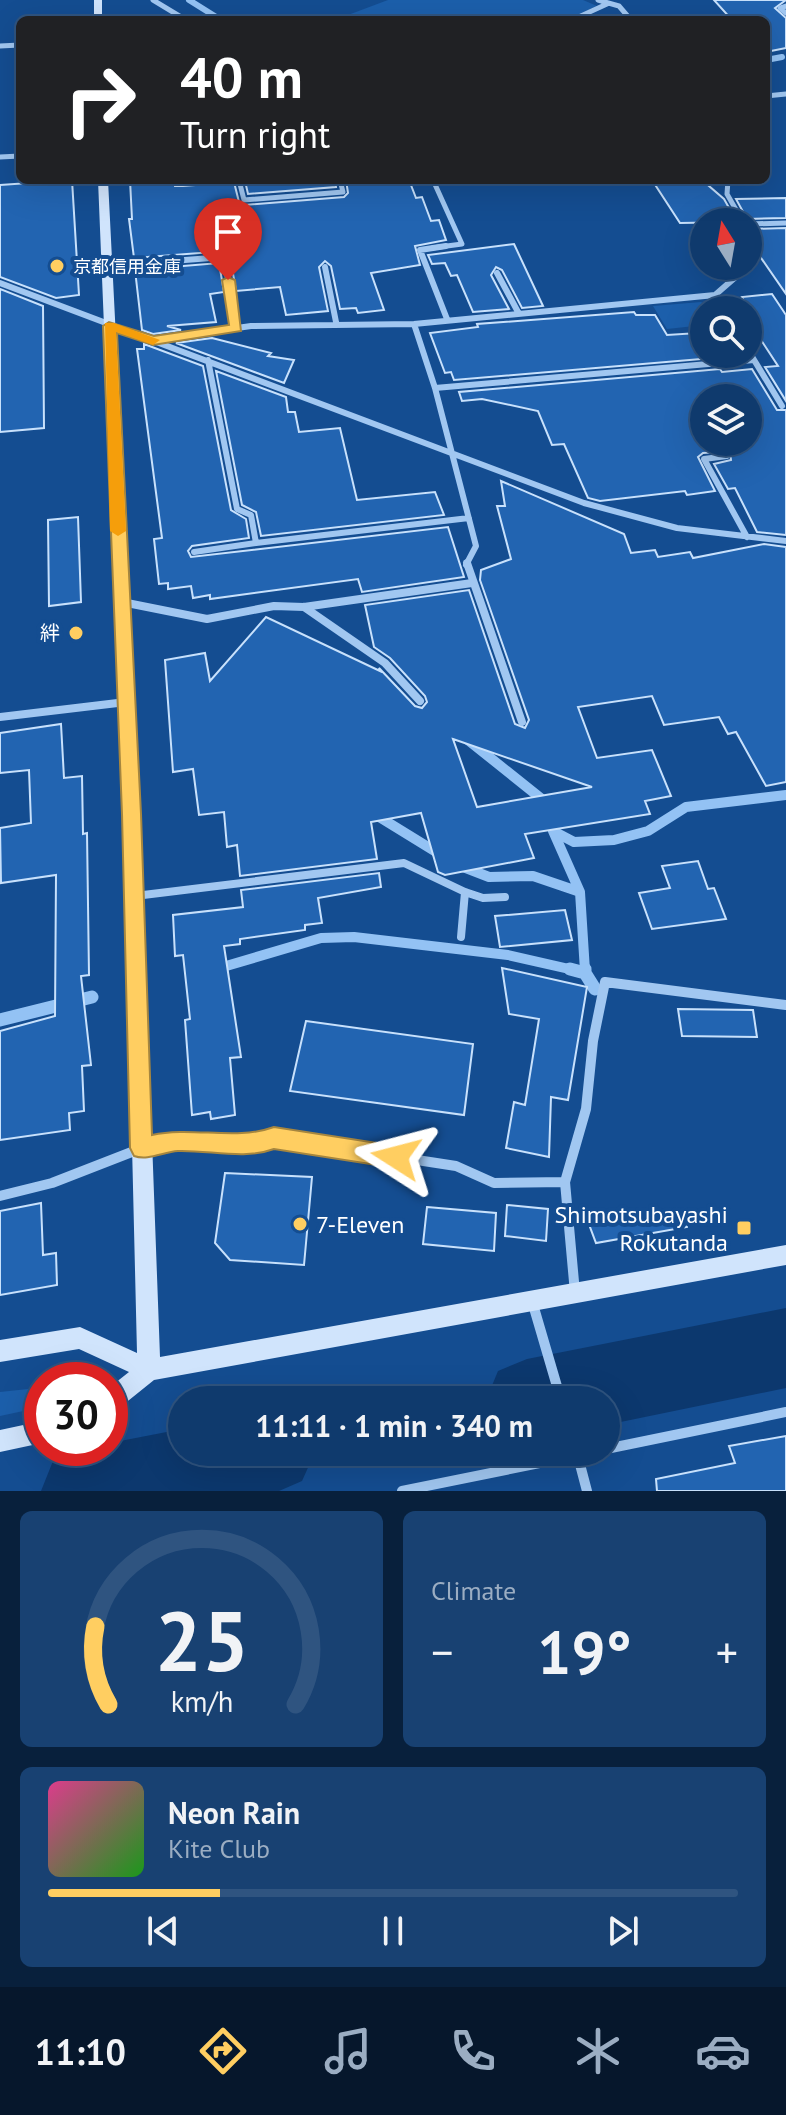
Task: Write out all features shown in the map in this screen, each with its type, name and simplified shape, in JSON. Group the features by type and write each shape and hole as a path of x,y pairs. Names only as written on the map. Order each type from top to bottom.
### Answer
{"street":[{"path":"153,0 179,16"},
{"path":"598,0 619,6 628,16"},
{"path":"581,16 607,4"},
{"path":"786,6 780,8 786,13"},
{"path":"103,184 134,896 149,1370"},
{"path":"240,184 244,200 343,192 341,184"},
{"path":"435,184 462,244 420,250 447,319"},
{"path":"728,184 727,194 736,208"},
{"path":"762,223 786,223"},
{"path":"107,266 224,257 237,328"},
{"path":"325,267 336,322"},
{"path":"497,273 518,312"},
{"path":"153,341 237,328 373,320 414,324 715,295 732,280"},
{"path":"0,283 88,313 109,326 208,360 531,484 632,517 786,541"},
{"path":"414,324 435,388 476,546 466,565 522,722"},
{"path":"208,360 237,509 251,515 256,543"},
{"path":"435,388 690,366"},
{"path":"759,368 782,406"},
{"path":"727,456 704,459 747,537"},
{"path":"194,552 469,518"},
{"path":"121,602 207,619 274,606 304,607 472,583"},
{"path":"304,607 385,663 420,701"},
{"path":"0,717 126,702"},
{"path":"134,896 404,863 465,892 483,898 505,897"},
{"path":"461,937 465,892"},
{"path":"575,1293 565,1182 586,1109 593,1041 605,982 786,1005"},
{"path":"0,1196 52,1183 142,1148 175,1141 259,1143 274,1138 456,1166 471,1178 519,1187 565,1182"},
{"path":"128,1387 149,1370 786,1255"},
{"path":"532,1301 557,1386"},
{"path":"0,1351 80,1338 149,1370"},
{"path":"620,1446 786,1412"},
{"path":"0,1441 24,1436"},
{"path":"402,1491 520,1466"},
{"path":"580,1466 587,1491"}],"shaded area":[{"path":"388,0 583,0 597,6 575,16 348,15"},
{"path":"690,303 690,327 667,329 653,306"},
{"path":"24,1389 24,1411 0,1416 0,1392"}],"building":[{"path":"714,0 786,0 775,8 786,18 786,48 770,51 770,16 728,16"},
{"path":"72,184 79,295 56,298 0,277 0,185"},
{"path":"130,184 234,184 239,202 244,205 344,197 348,193 347,184 411,184 416,198 422,197 431,221 439,220 446,240 415,246 420,265 371,273 384,310 358,313 356,308 340,309 331,266 325,261 319,267 328,311 286,315 280,287 236,291 230,256 226,251 134,258 129,219 132,219"},
{"path":"246,184 336,184 336,187 248,194"},
{"path":"655,184 707,184 724,199 729,208 690,208 690,223 680,223"},
{"path":"786,198 786,218 762,219 762,208 741,208 736,199"},
{"path":"786,228 786,294 762,259 762,229"},
{"path":"514,244 543,306 522,308 502,270 496,267 491,275 509,309 473,312 457,275 451,276 445,263 432,264 428,255"},
{"path":"219,263 224,292 210,294 216,322 167,326 181,330 153,334 142,330 135,270"},
{"path":"0,289 43,306 44,428 0,432"},
{"path":"772,294 786,315 786,401 765,367 778,366 762,341 762,296 752,296"},
{"path":"634,312 636,315 655,315 667,335 690,334 690,360 454,380 451,372 445,373 430,333 478,327 477,324"},
{"path":"212,338 271,353 268,356 294,360 284,383 176,343"},
{"path":"144,344 203,366 231,510 246,519 249,538 192,546 188,551 191,557 448,527 464,577 362,592 358,579 210,599 210,595 193,598 191,586 168,589 168,583 159,584 154,539 162,538 137,349 144,349"},
{"path":"720,369 722,372 752,369 761,384 690,384 690,456 699,456 715,491 687,495 685,491 600,501 588,498 564,444 552,445 538,411 482,399 462,401 459,392"},
{"path":"216,371 286,397 288,412 295,412 299,432 340,428 357,500 435,492 444,515 261,536 256,512 242,505"},
{"path":"762,385 777,410 786,410 786,535 757,532 735,488 728,489 714,464 731,460 731,456 762,456"},
{"path":"501,481 624,534 631,553 655,550 658,557 690,552 693,558 764,544 786,547 786,782 766,786 736,732 728,734 719,717 664,725 652,696 578,707 597,758 652,750 671,796 645,801 650,814 525,834 534,858 445,875 438,872 421,813 371,822 377,859 240,876 237,845 227,847 224,812 199,815 193,769 173,772 165,660 205,653 210,681 266,617 380,671 379,668 415,706 422,708 427,702 425,696 390,658 374,647 365,605 469,590 515,724 525,728 529,720 480,580 481,570 511,559 497,506 505,506","holes":["453,739 592,787 477,807"]},
{"path":"78,517 81,602 49,606 48,520"},
{"path":"61,724 64,778 82,776 83,834 87,833 89,975 81,976 91,1065 82,1066 84,1111 69,1113 70,1130 0,1140 0,1031 55,1016 56,875 1,883 0,828 31,823 29,770 0,773 0,733"},
{"path":"698,861 708,889 714,888 726,919 652,929 639,893 670,888 662,866"},
{"path":"379,873 381,887 318,898 322,923 305,925 305,930 240,939 240,944 224,946 241,1057 230,1058 235,1115 211,1119 210,1112 192,1115 185,1020 190,1019 183,955 175,956 173,915 243,907 241,890"},
{"path":"565,910 572,940 500,947 495,916"},
{"path":"502,968 587,987 568,1100 551,1097 549,1157 506,1148 514,1102 525,1105 539,1019 509,1014"},
{"path":"678,1009 753,1010 757,1037 682,1036"},
{"path":"306,1021 473,1044 464,1115 290,1091"},
{"path":"225,1173 312,1177 304,1265 230,1260 215,1243"},
{"path":"41,1203 43,1255 56,1253 57,1285 0,1295 0,1211"},
{"path":"507,1205 548,1209 546,1241 505,1236"},
{"path":"427,1207 496,1213 494,1251 423,1244"},
{"path":"584,1211 687,1216 687,1227 596,1243"},
{"path":"786,1436 786,1491 657,1491 656,1479 735,1463 729,1446"}],"waterway":[{"path":"189,0 215,16"},
{"path":"770,59 782,57"},
{"path":"468,740 548,804"},
{"path":"553,831 574,842 614,840 648,831 686,807 786,795"},
{"path":"376,815 441,855"},
{"path":"553,818 553,831"},
{"path":"553,831 580,892"},
{"path":"458,865 489,877 533,876 580,892"},
{"path":"580,892 585,971"},
{"path":"216,969 321,938 354,937 508,955 574,970"},
{"path":"570,969 574,970"},
{"path":"574,970 585,973"},
{"path":"585,973 595,989"},
{"path":"0,1020 92,997"},
{"path":"597,1386 786,1348"},
{"path":"83,1491 205,1466"}],"slow traffic":[{"path":"118,531 109,326 153,340"}],"place":[{"name":"京都信用金庫","path":"57,266"},
{"name":"絆","path":"76,633"},
{"name":"7-Eleven","path":"300,1224"},
{"name":"Shimotsubayashi Rokutanda","path":"744,1228"}],"route":[{"path":"228,280 237,328 153,341 109,326 132,814 142,1148 197,1139 259,1143 274,1138 396,1157"}]}
